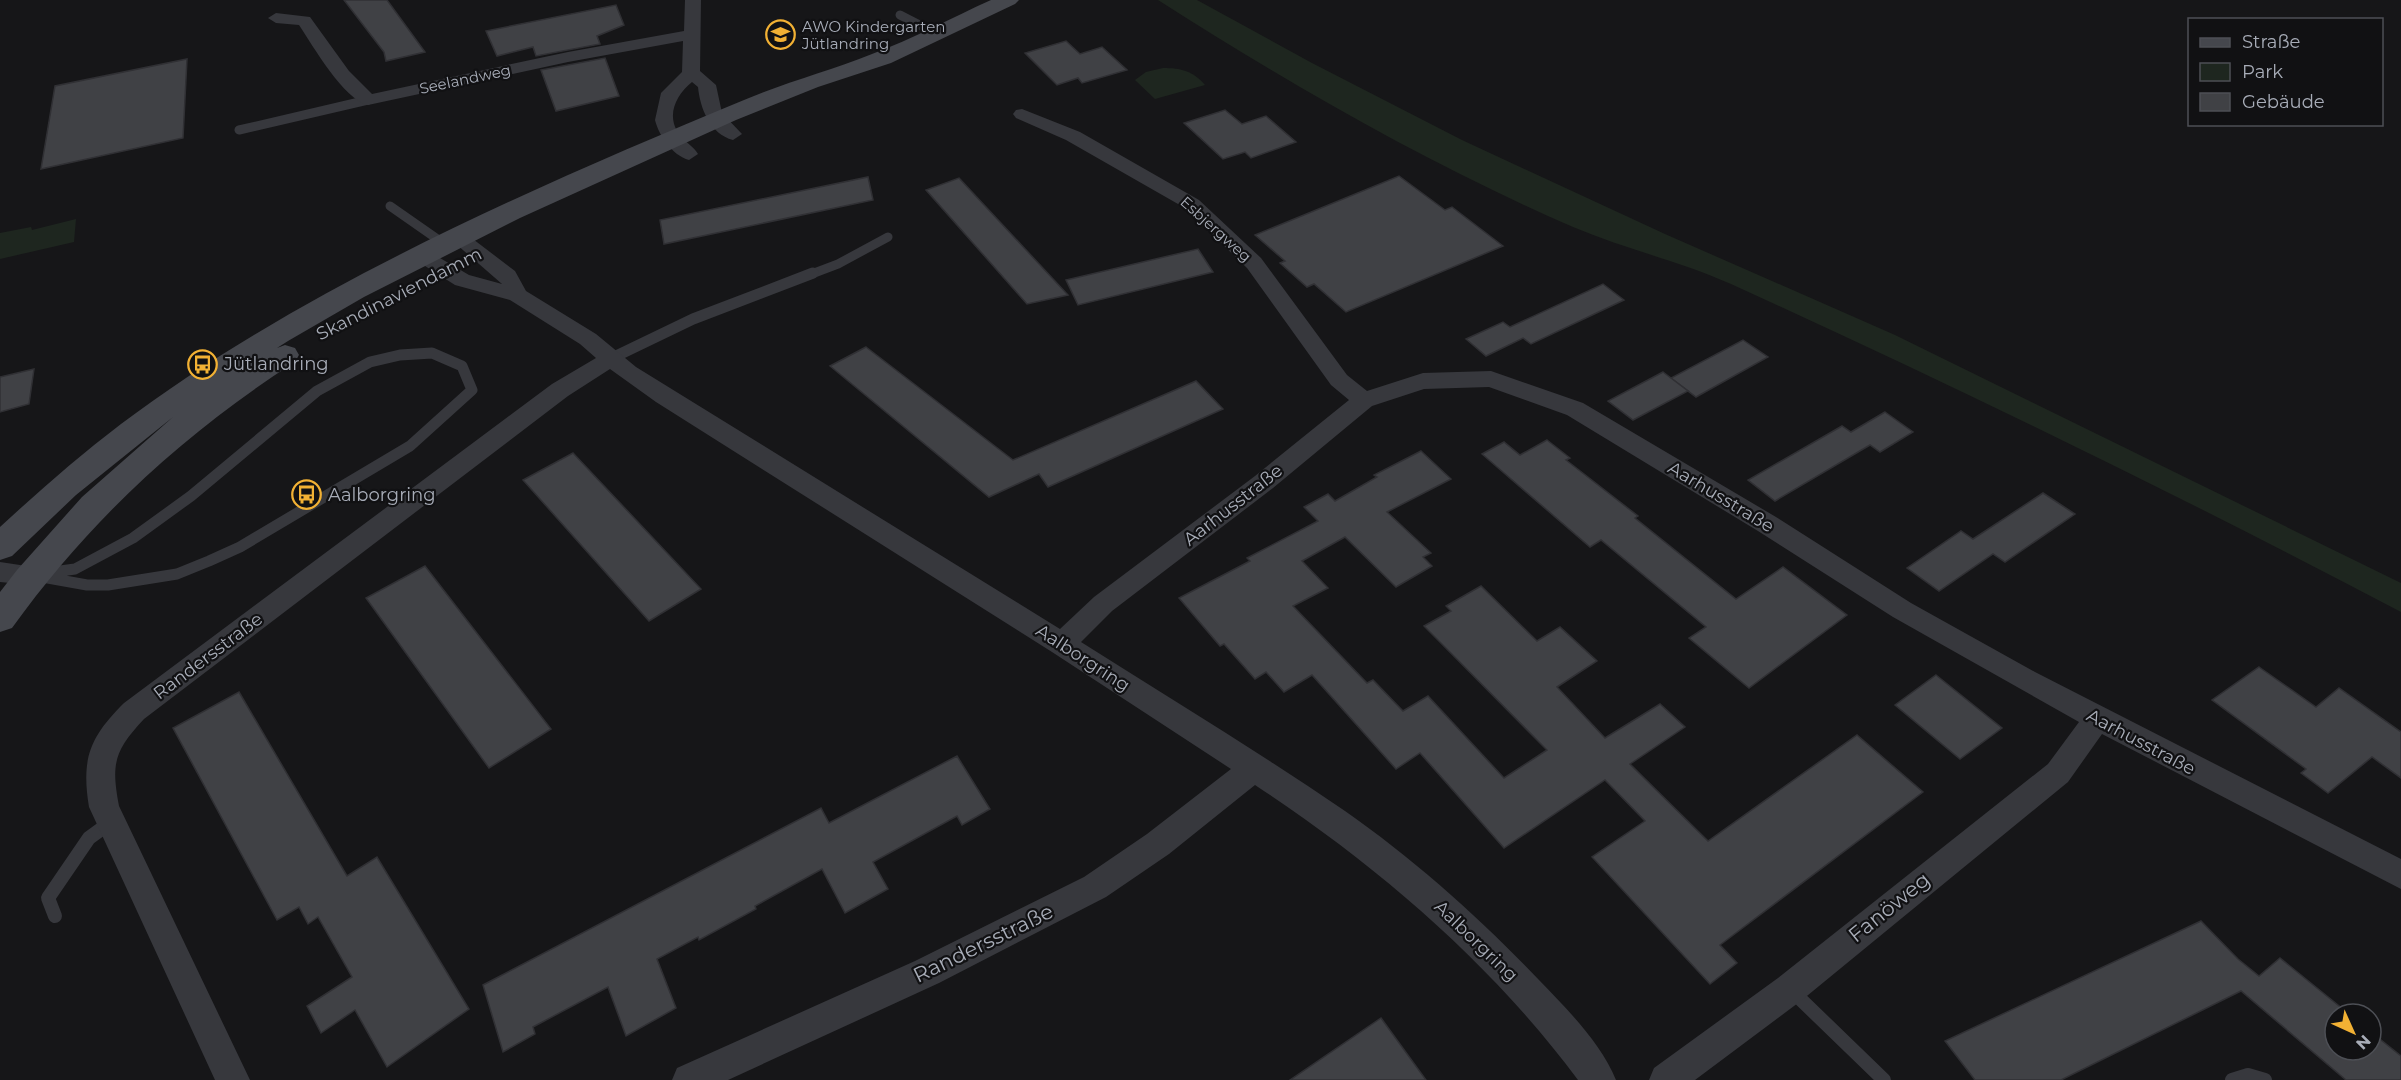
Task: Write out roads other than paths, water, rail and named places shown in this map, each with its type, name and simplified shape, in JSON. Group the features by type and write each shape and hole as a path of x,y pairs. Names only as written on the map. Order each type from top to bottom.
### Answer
{"street":[{"path":"680,147 663,119 670,92 691,73 693,0"},
{"name":"Skandinaviendamm","path":"0,547 78,474 182,396 310,314 680,147 827,91 866,65 1008,0"},
{"path":"276,18 304,21 343,75 368,100"},
{"name":"Seelandweg","path":"368,100 567,57 691,35"},
{"path":"691,73 707,85 708,102 725,128"},
{"name":"Esbjergweg","path":"1022,114 1073,136 1192,204 1254,263 1339,380 1364,400"},
{"name":"Skandinaviendamm","path":"2,611 16,573 71,529 159,447 273,362 448,251"},
{"name":"Aalborgring","path":"448,251 484,288 518,295 664,396 1062,644 1335,821 1451,916 1554,1020 1599,1080"},
{"name":"Aalborgring","path":"448,251 508,276 518,295"},
{"name":"Randersstraße","path":"233,1080 104,807 99,782 100,754 109,738 134,711 560,390 612,358"},
{"name":"Aarhusstraße","path":"1062,644 1103,604 1264,482 1364,400 1423,381 1491,379 1575,409 1767,524 1902,610 2097,719 2401,875"},
{"name":"Fanöweg","path":"1666,1080 1790,989 2058,773 2097,719"},
{"name":"Randersstraße","path":"689,1080 927,972 1095,887 1158,844 1254,769"}],"lane":[{"path":"900,15 935,33"},
{"path":"239,130 368,100"},
{"path":"390,206 448,251"},
{"path":"612,358 701,316 838,264 888,237"},
{"path":"432,353 462,366 472,390 410,446 240,547 177,574 144,581 87,585 16,573 75,569 133,538 191,496 317,391 370,362 400,355 432,353"},
{"path":"55,916 48,898 89,838 111,822"},
{"path":"1790,989 1884,1080"},
{"path":"2232,1080 2243,1074 2265,1080"}],"place":[{"name":"AWO Kindergarten Jütlandring","path":"781,35"},
{"name":"Jütlandring","path":"203,364"},
{"name":"Aalborgring","path":"307,495"}]}
